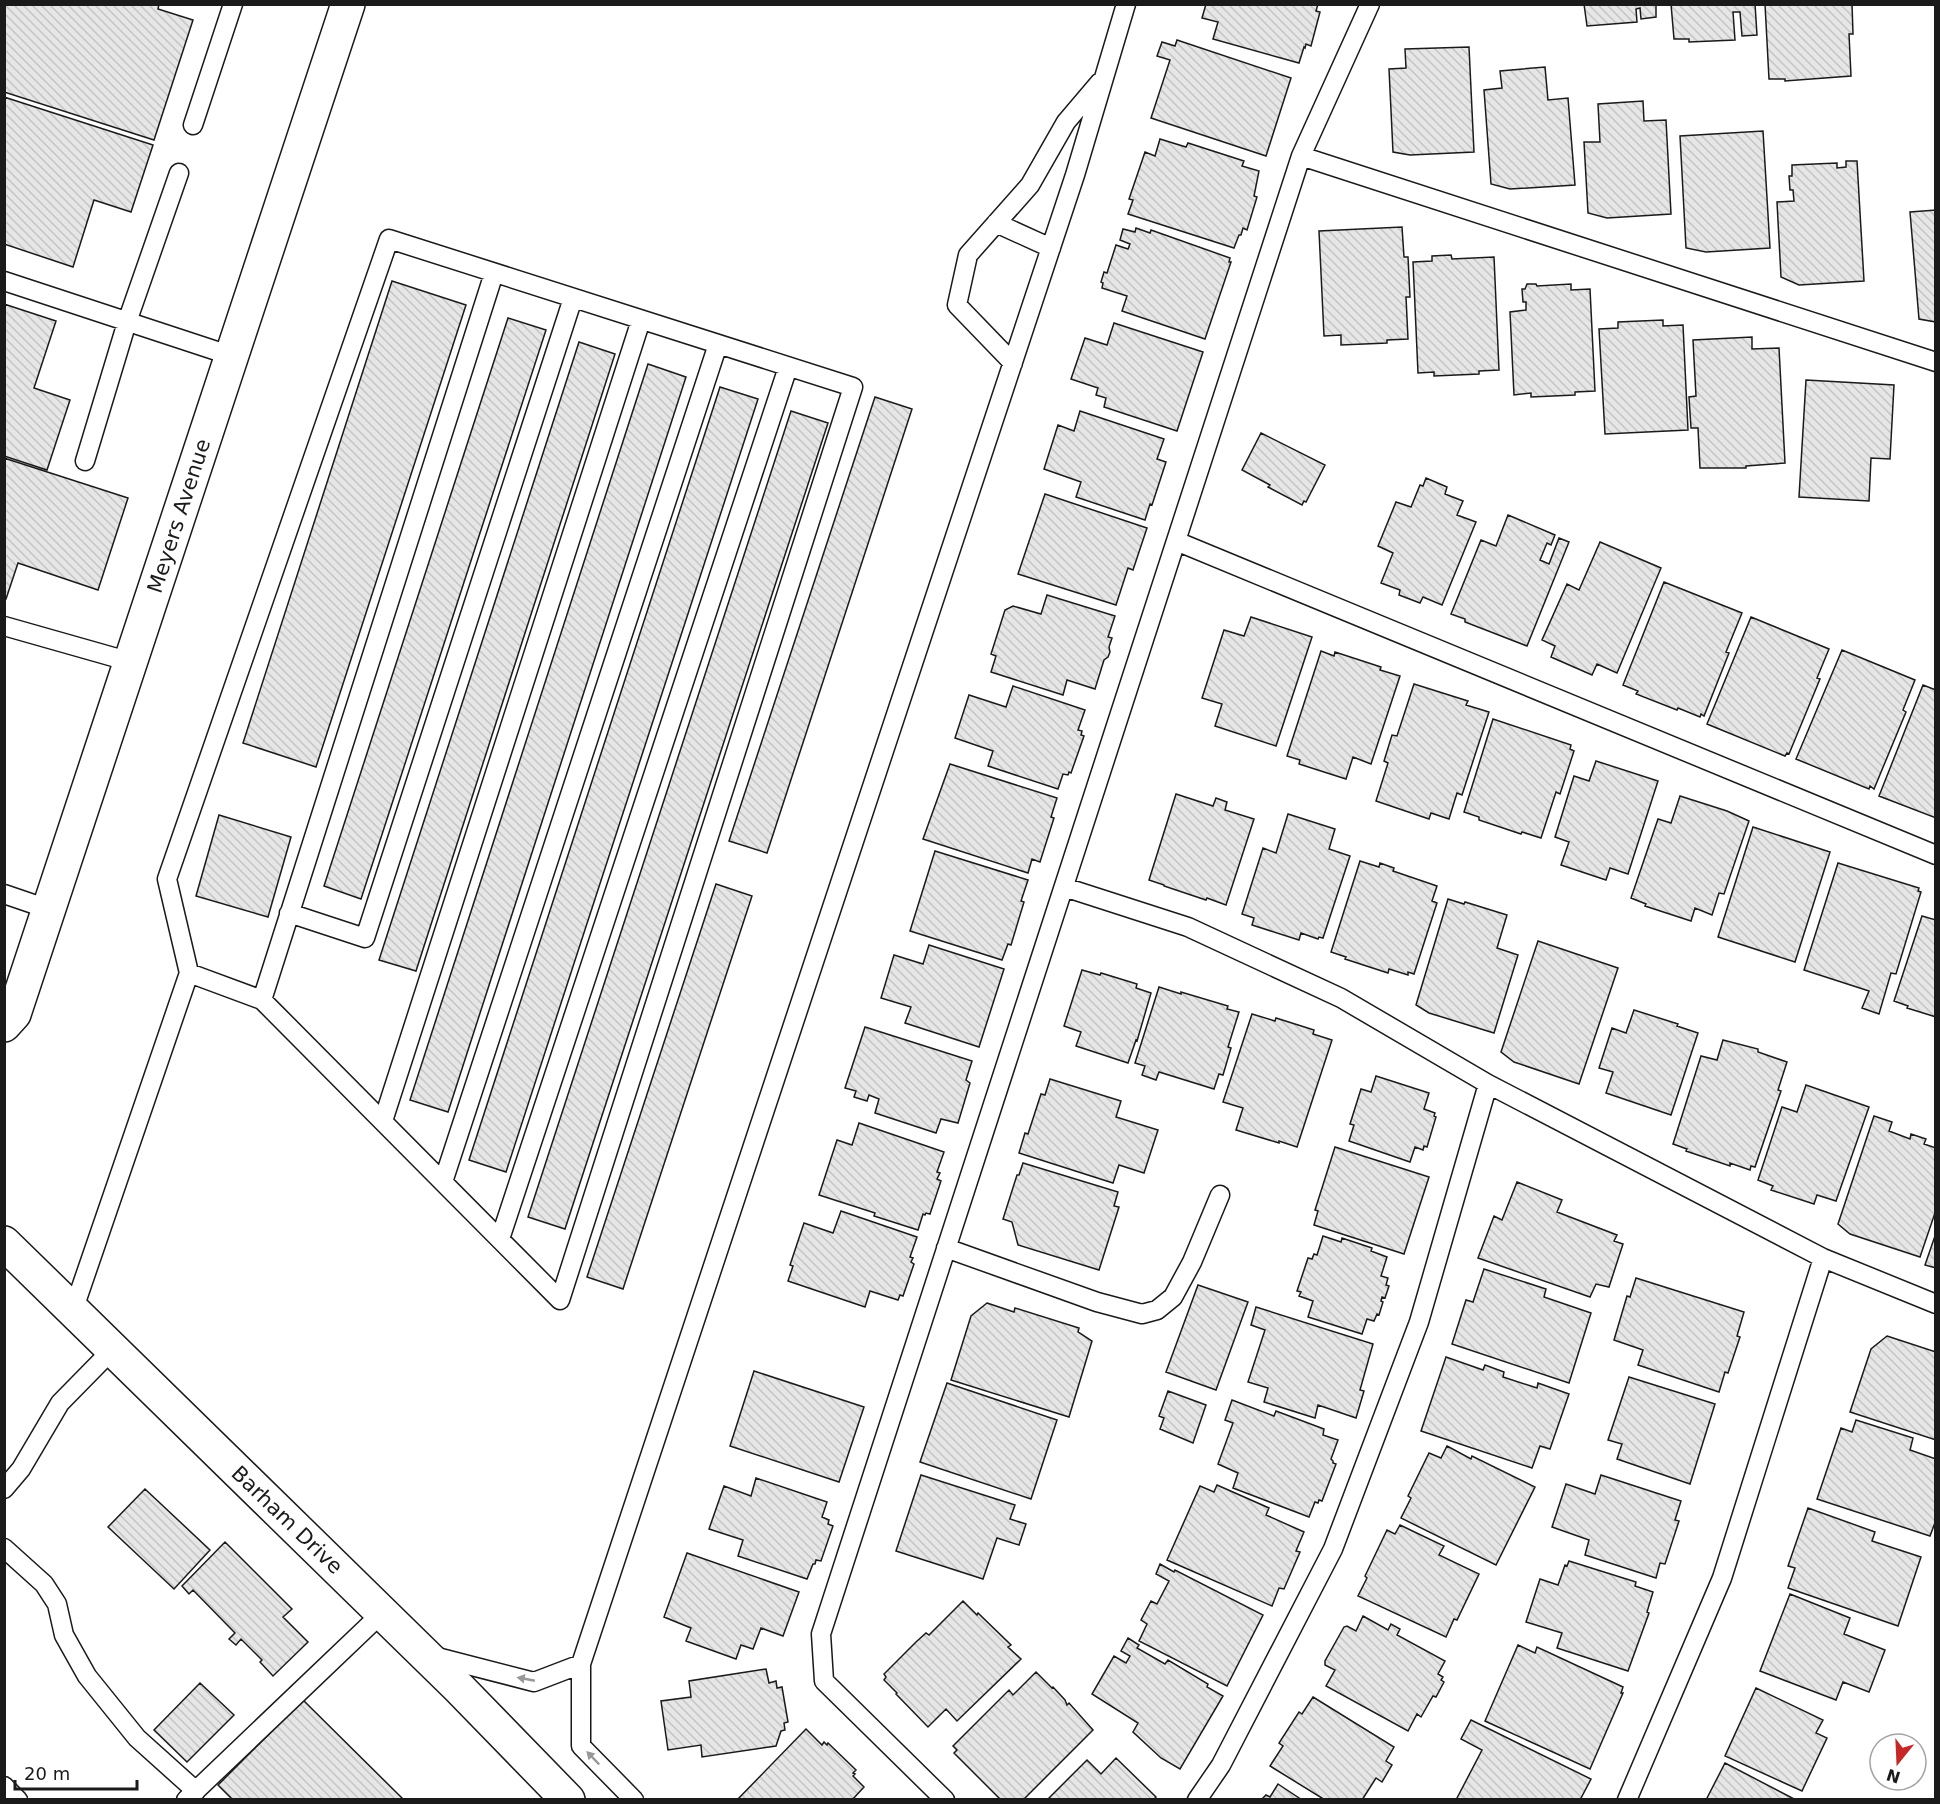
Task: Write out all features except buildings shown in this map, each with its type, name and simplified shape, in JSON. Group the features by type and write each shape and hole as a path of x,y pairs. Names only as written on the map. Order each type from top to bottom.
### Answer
{"street":[{"name":"Meyers Avenue","path":"4,1025 14,1014 348,4"},
{"name":"Barham Drive","path":"4,1243 382,1613 568,1800"}],"lane":[{"path":"193,124 233,4"},
{"path":"634,1800 581,1746 581,1664 1051,248 1126,4"},
{"path":"945,1800 824,1681 821,1634 1301,156 1370,4"},
{"path":"1013,363 957,305 968,255 1030,185 1066,122 1105,76"},
{"path":"1301,156 1935,362"},
{"path":"85,461 127,322 179,173"},
{"path":"996,223 1051,248"},
{"path":"73,1311 189,972 167,879 389,239 853,387 560,1300 262,1000 189,972"},
{"path":"262,1000 494,273"},
{"path":"4,281 232,356"},
{"path":"289,913 365,938 573,297"},
{"path":"383,1121 641,320"},
{"path":"443,1182 718,344"},
{"path":"500,1239 788,367"},
{"path":"1176,541 1935,855"},
{"path":"4,626 131,662"},
{"path":"1064,887 1188,927 1341,998 1488,1084 1823,1258 1935,1304"},
{"path":"4,894 48,909"},
{"path":"1197,1800 1221,1764 1333,1549 1419,1322 1488,1084"},
{"path":"946,1248 1097,1302 1142,1314 1157,1310 1173,1297 1192,1262 1220,1195"},
{"path":"1627,1800 1722,1578 1823,1258"},
{"path":"4,1489 21,1469 60,1404 113,1349"},
{"path":"4,1548 44,1584 57,1604 64,1635 87,1676 137,1738 191,1795 382,1613"},
{"path":"423,1654 534,1682 581,1664"},
{"path":"4,1786 18,1800"}]}
